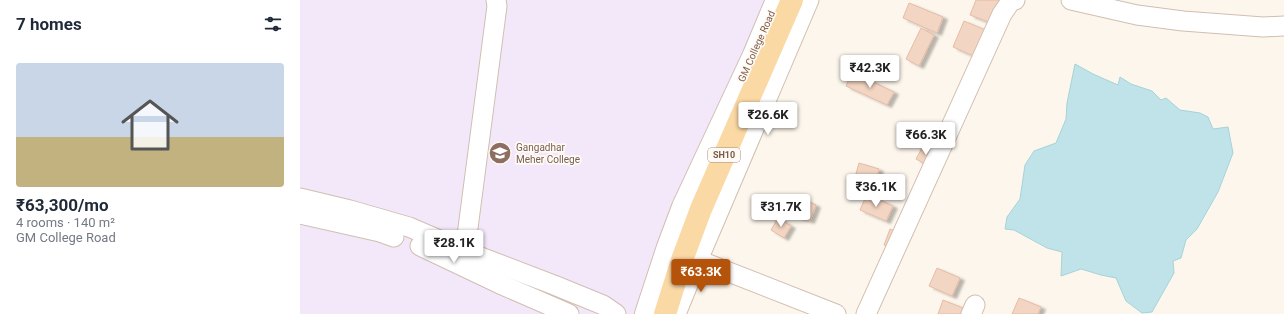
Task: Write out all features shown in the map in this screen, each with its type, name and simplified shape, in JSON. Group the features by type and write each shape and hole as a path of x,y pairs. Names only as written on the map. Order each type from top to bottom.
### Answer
{"main road":[{"name":"SH10","path":"665,314 682,260 701,209 792,0"}],"street":[{"path":"465,251 497,6 496,0"},
{"name":"GM College Road","path":"646,314 683,208 754,55 777,0"},
{"path":"676,314 809,0"},
{"path":"866,314 1002,14 1012,1 1015,0"},
{"path":"1071,0 1137,15 1182,21 1263,27 1284,26"},
{"path":"300,198 350,210 409,228 568,290 603,305 616,314"},
{"path":"300,214 380,232 415,244 500,284 569,314"},
{"path":"698,260 836,314"}],"shaded area":[{"name":"Gangadhar Meher College","path":"300,0 769,0 641,314 300,314"}],"water":[{"path":"1075,64 1118,85 1120,77 1131,84 1152,91 1161,100 1166,98 1180,110 1200,113 1208,117 1213,129 1228,127 1233,153 1218,192 1197,229 1186,240 1181,258 1173,261 1174,273 1152,312 1142,313 1126,301 1116,278 1081,269 1061,276 1062,252 1047,248 1014,230 1005,229 1007,217 1020,199 1025,165 1034,151 1056,143 1066,119 1067,103"}],"building":[{"path":"976,0 1004,0 994,24 970,15"},
{"path":"909,3 943,17 937,33 903,18"},
{"path":"964,21 988,31 976,57 953,47"},
{"path":"921,28 934,35 919,66 906,59"},
{"path":"852,72 894,92 887,105 846,86"},
{"path":"923,146 936,152 929,166 916,159"},
{"path":"859,163 879,169 874,187 854,181"},
{"path":"867,194 893,206 886,221 860,210"},
{"path":"795,196 816,205 810,221 788,213"},
{"path":"778,218 791,226 784,238 771,230"},
{"path":"890,229 898,232 892,248 884,245"},
{"path":"937,268 960,278 952,296 929,286"},
{"path":"1019,298 1041,307 1038,314 1012,314"},
{"path":"943,300 968,310 967,314 938,314"}],"place":[{"name":"Gangadhar Meher College","path":"500,153"}]}
